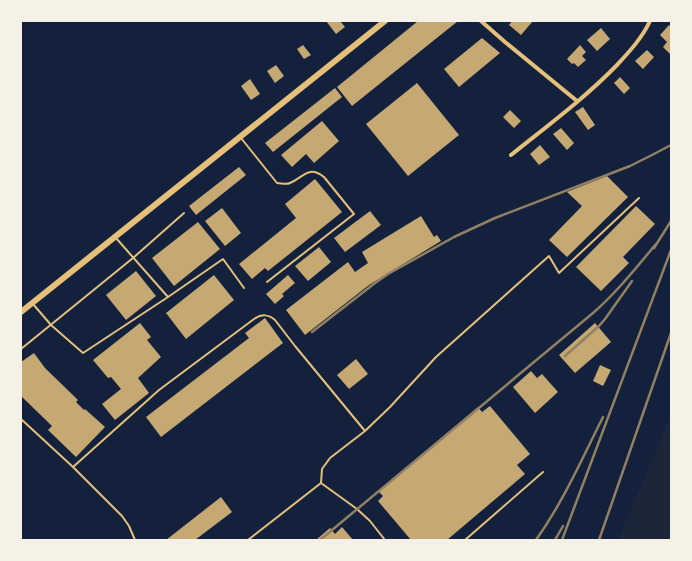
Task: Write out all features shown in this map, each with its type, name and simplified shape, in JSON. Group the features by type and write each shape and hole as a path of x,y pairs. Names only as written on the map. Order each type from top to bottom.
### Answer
{"main road":[{"path":"21,312 386,21"}],"street":[{"path":"481,21 577,101"},
{"path":"512,155 608,74 641,38 650,21"}],"lane":[{"path":"240,137 277,183 289,183 309,172 318,173 324,177 354,214 267,282"},
{"path":"248,540 321,483 322,469 330,458 365,431 390,407 436,356 549,256 559,273 639,198"},
{"path":"21,349 133,258 184,213"},
{"path":"115,237 168,297"},
{"path":"32,303 51,325 83,353 223,259 244,288"},
{"path":"73,467 159,390 258,316 263,315 271,317 275,320 365,431"},
{"path":"21,419 73,467 122,516 129,526 134,540"},
{"path":"465,540 543,472"},
{"path":"321,483 357,509 370,521 385,540"}],"shaded area":[{"path":"671,415 671,540 618,540"}],"building":[{"path":"326,21 340,21 345,27 336,34"},
{"path":"418,21 458,21 352,106 337,87"},
{"path":"512,21 533,21 521,35 509,25"},
{"path":"669,25 671,27 670,54 663,47 667,42 660,35"},
{"path":"601,28 610,39 597,51 587,40"},
{"path":"482,38 500,53 459,87 444,69"},
{"path":"303,45 311,55 304,59 297,49"},
{"path":"580,45 586,52 582,56 586,60 578,67 567,59"},
{"path":"647,50 654,57 643,69 635,61"},
{"path":"276,65 284,76 275,83 267,71"},
{"path":"620,77 630,88 624,94 614,83"},
{"path":"250,79 260,94 251,100 241,86"},
{"path":"417,83 459,135 408,176 366,124"},
{"path":"335,88 342,97 273,152 265,143"},
{"path":"583,107 595,125 588,130 575,112"},
{"path":"510,110 521,121 514,128 503,117"},
{"path":"322,121 339,141 314,163 306,154 292,167 281,155"},
{"path":"561,128 574,143 567,150 553,134"},
{"path":"540,145 550,157 539,165 530,154"},
{"path":"239,167 246,175 196,215 189,206"},
{"path":"607,176 628,197 567,257 549,240 582,206 567,192"},
{"path":"315,179 342,212 268,271 265,268 252,279 239,264 296,218 285,204"},
{"path":"636,206 655,224 623,257 629,263 601,291 576,267"},
{"path":"222,208 241,233 225,246 205,221"},
{"path":"370,211 381,225 345,252 334,238"},
{"path":"421,216 434,237 437,235 441,241 369,285 305,335 286,310 348,262 355,272 368,263 362,252"},
{"path":"198,222 220,249 174,286 152,258"},
{"path":"319,247 331,262 308,281 295,266"},
{"path":"136,271 156,296 126,320 106,295"},
{"path":"214,275 234,300 186,339 166,313"},
{"path":"288,275 295,283 282,294 284,296 275,304 266,294"},
{"path":"265,318 283,343 161,437 146,417 249,338 245,333"},
{"path":"140,323 151,337 147,340 161,357 138,378 149,393 115,420 102,404 121,389 111,377 108,378 93,360"},
{"path":"595,323 611,342 575,373 559,355"},
{"path":"34,353 45,368 78,400 76,402 105,427 76,457 48,430 52,426 21,396 21,362"},
{"path":"356,359 368,374 349,389 337,375"},
{"path":"600,365 611,370 603,386 593,381"},
{"path":"531,371 537,378 542,374 558,392 535,413 513,387"},
{"path":"490,406 530,454 517,465 525,474 447,540 411,540 378,501 383,496 378,491 478,407 482,412"},
{"path":"221,497 232,512 195,540 166,540"},
{"path":"342,527 353,540 316,540 330,528 335,534"}],"railway":[{"path":"312,332 388,274 454,237 495,218 630,166 671,145"},
{"path":"654,248 671,221"},
{"path":"320,540 593,313 634,271 656,244"},
{"path":"562,540 671,250"},
{"path":"565,356 599,326 632,281"},
{"path":"599,540 671,333"},
{"path":"536,540 564,495 603,417"},
{"path":"555,540 563,526"}]}
